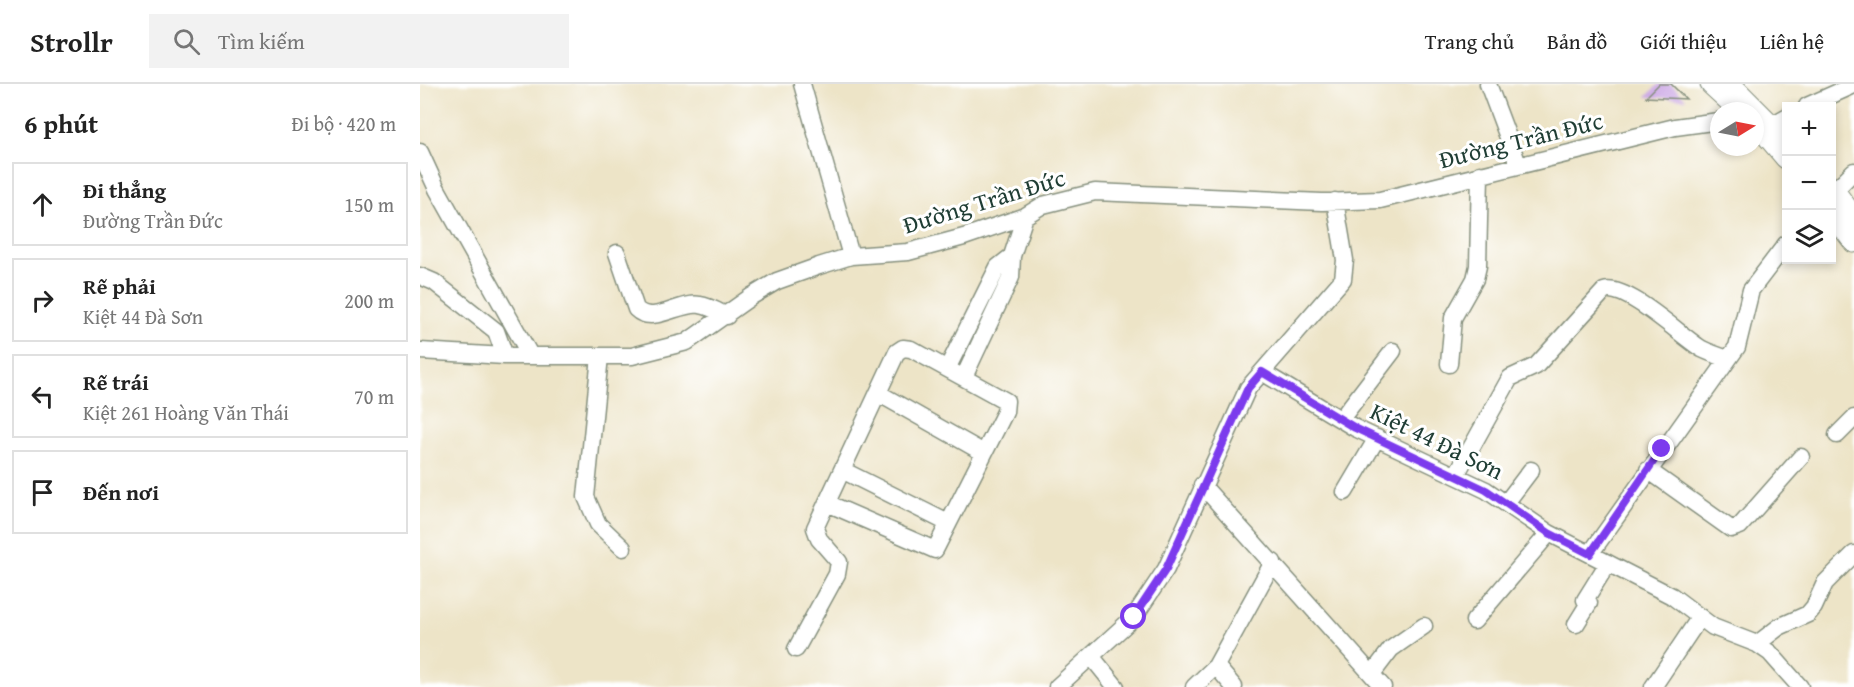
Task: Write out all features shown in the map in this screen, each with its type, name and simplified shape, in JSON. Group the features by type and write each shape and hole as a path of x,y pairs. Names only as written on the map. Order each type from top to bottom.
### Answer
{"main road":[{"path":"1711,84 1765,120"},
{"path":"1730,84 1765,120 1785,156"},
{"path":"1836,194 1854,218"},
{"path":"1836,218 1854,242"}],"street":[{"path":"802,84 851,256"},
{"path":"1488,84 1518,164"},
{"path":"1816,102 1854,85"},
{"name":"Đường Trần Đức","path":"420,351 505,356 632,356 687,342 777,281 851,256 908,252 964,237 1025,216 1043,206 1095,192 1335,201 1380,200 1518,164 1675,127 1710,122"},
{"path":"420,152 437,189 530,355"},
{"path":"1836,187 1854,171"},
{"path":"1449,364 1453,318 1475,279 1478,266 1480,174"},
{"path":"1057,687 1134,617 1166,569 1202,485 1248,388 1343,279 1345,260 1335,201"},
{"path":"964,376 1011,277 1012,256 1025,216"},
{"path":"1590,554 1737,347 1751,290 1782,249"},
{"path":"617,253 636,309 641,314 650,316 699,304 727,316"},
{"path":"948,367 998,267 1012,256"},
{"path":"420,276 434,282 496,331 505,356"},
{"path":"1456,475 1510,378 1536,366 1600,293 1608,289 1626,296 1673,326 1703,349 1728,359"},
{"path":"795,649 837,574 839,562 819,539 815,528 897,352 903,348 911,349 948,367 1006,401 1005,412 935,550 827,503"},
{"path":"1341,419 1393,351"},
{"path":"600,356 586,497 598,524 624,548"},
{"name":"Kiệt 44 Đà Sơn","path":"1262,372 1377,438 1486,490 1549,533 1672,596 1713,627 1757,644 1770,653 1800,687"},
{"path":"878,393 984,453"},
{"path":"1837,435 1854,418"},
{"path":"1345,492 1377,438"},
{"path":"1648,470 1731,529 1740,526 1801,457"},
{"path":"1506,503 1531,470"},
{"path":"842,471 948,523"},
{"path":"1202,485 1274,562 1383,687"},
{"path":"1474,621 1549,533"},
{"path":"1757,644 1779,627 1808,614 1814,607 1825,583 1854,554"},
{"path":"1194,687 1216,666 1274,562"},
{"path":"1576,624 1589,603 1585,600 1608,563"},
{"path":"1653,687 1700,617"},
{"path":"1372,674 1391,649 1424,626"},
{"path":"1091,656 1116,687"},
{"path":"1216,666 1234,687"}],"building":[{"path":"1659,84 1671,84 1686,99 1646,97"}],"route":[{"path":"1134,617 1166,569 1186,520 1248,388 1262,372 1355,428 1486,490 1549,533 1590,554 1662,449"}]}
